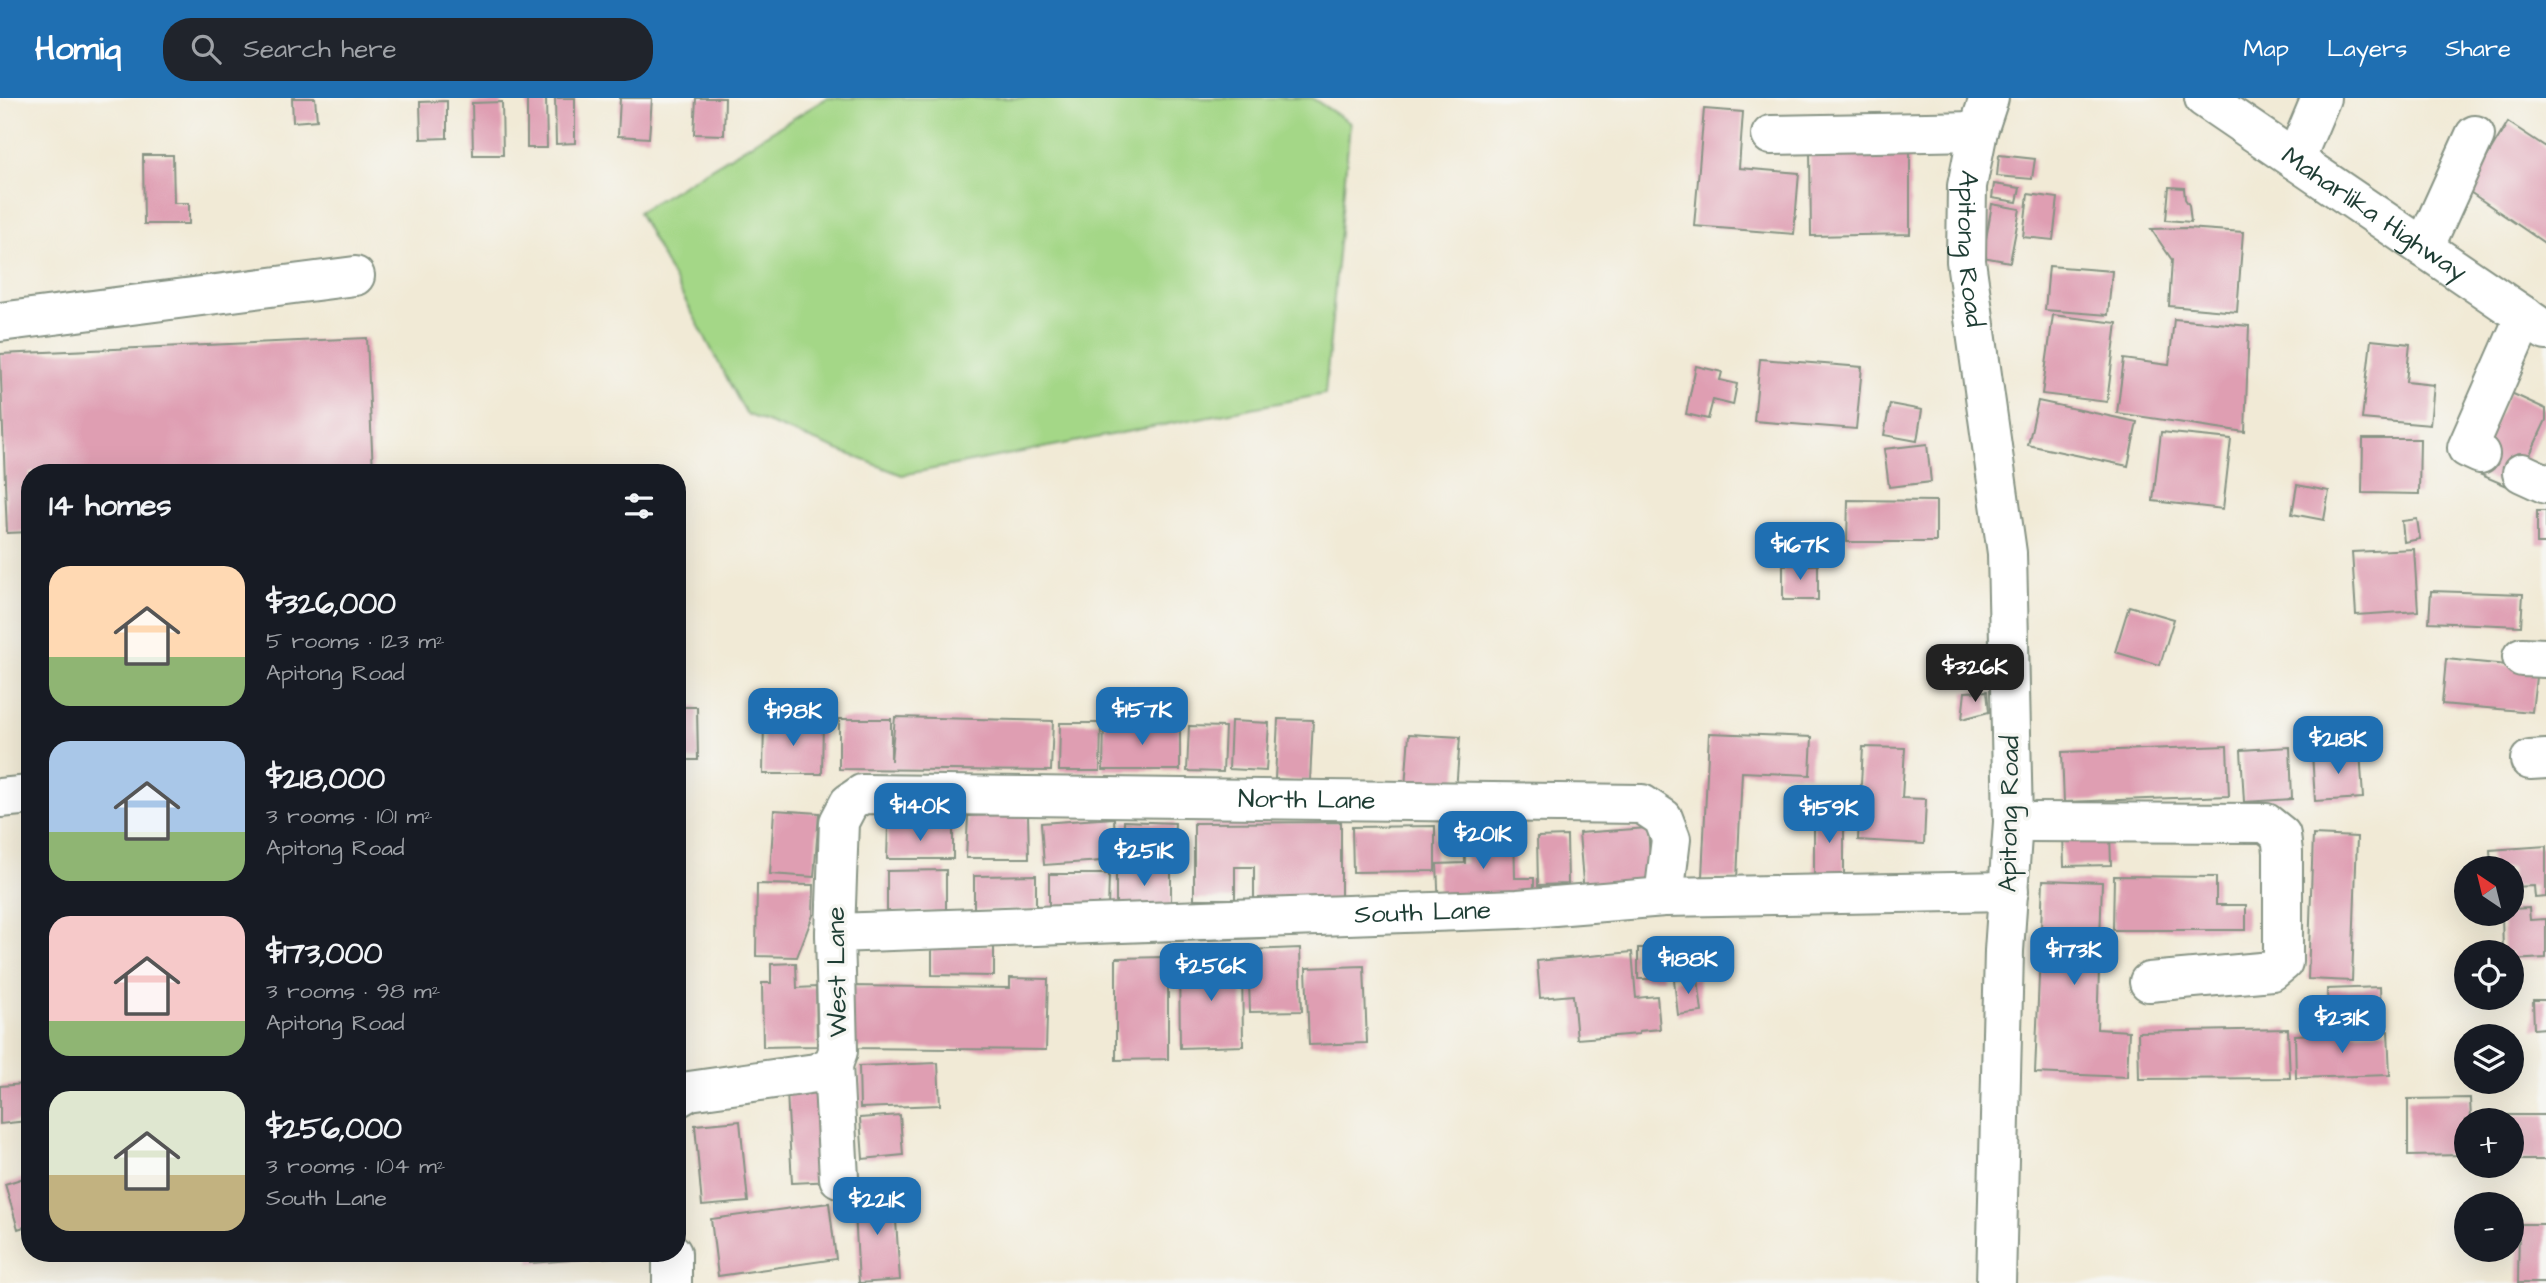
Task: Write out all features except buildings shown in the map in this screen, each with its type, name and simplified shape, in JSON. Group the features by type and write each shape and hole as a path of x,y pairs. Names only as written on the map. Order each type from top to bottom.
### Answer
{"street":[{"path":"2295,160 2321,98"},
{"name":"Maharlika Highway","path":"2211,100 2535,324"},
{"path":"1772,135 1984,114"},
{"name":"Apitong Road","path":"1984,114 1967,186 1966,261 2007,553 2013,822 2004,951 1996,1283"},
{"path":"2424,248 2475,135"},
{"path":"0,322 355,276"},
{"path":"2480,454 2467,448 2535,324"},
{"name":"North Lane","path":"849,803 862,794 1642,804 1663,818 1671,839 1664,897"},
{"path":"0,798 21,795"},
{"name":"West Lane","path":"686,1093 816,1073 834,1065 838,1051 835,933 839,822 849,803"},
{"path":"2013,822 2266,823 2281,835 2283,961 2272,971 2149,982"},
{"name":"South Lane","path":"835,933 1518,909 1664,897 2009,891"},
{"path":"834,1065 839,1178"},
{"path":"672,1262 672,1283"}],"green space":[{"path":"827,98 1312,98 1350,123 1325,394 902,475 746,414 638,212"}]}
